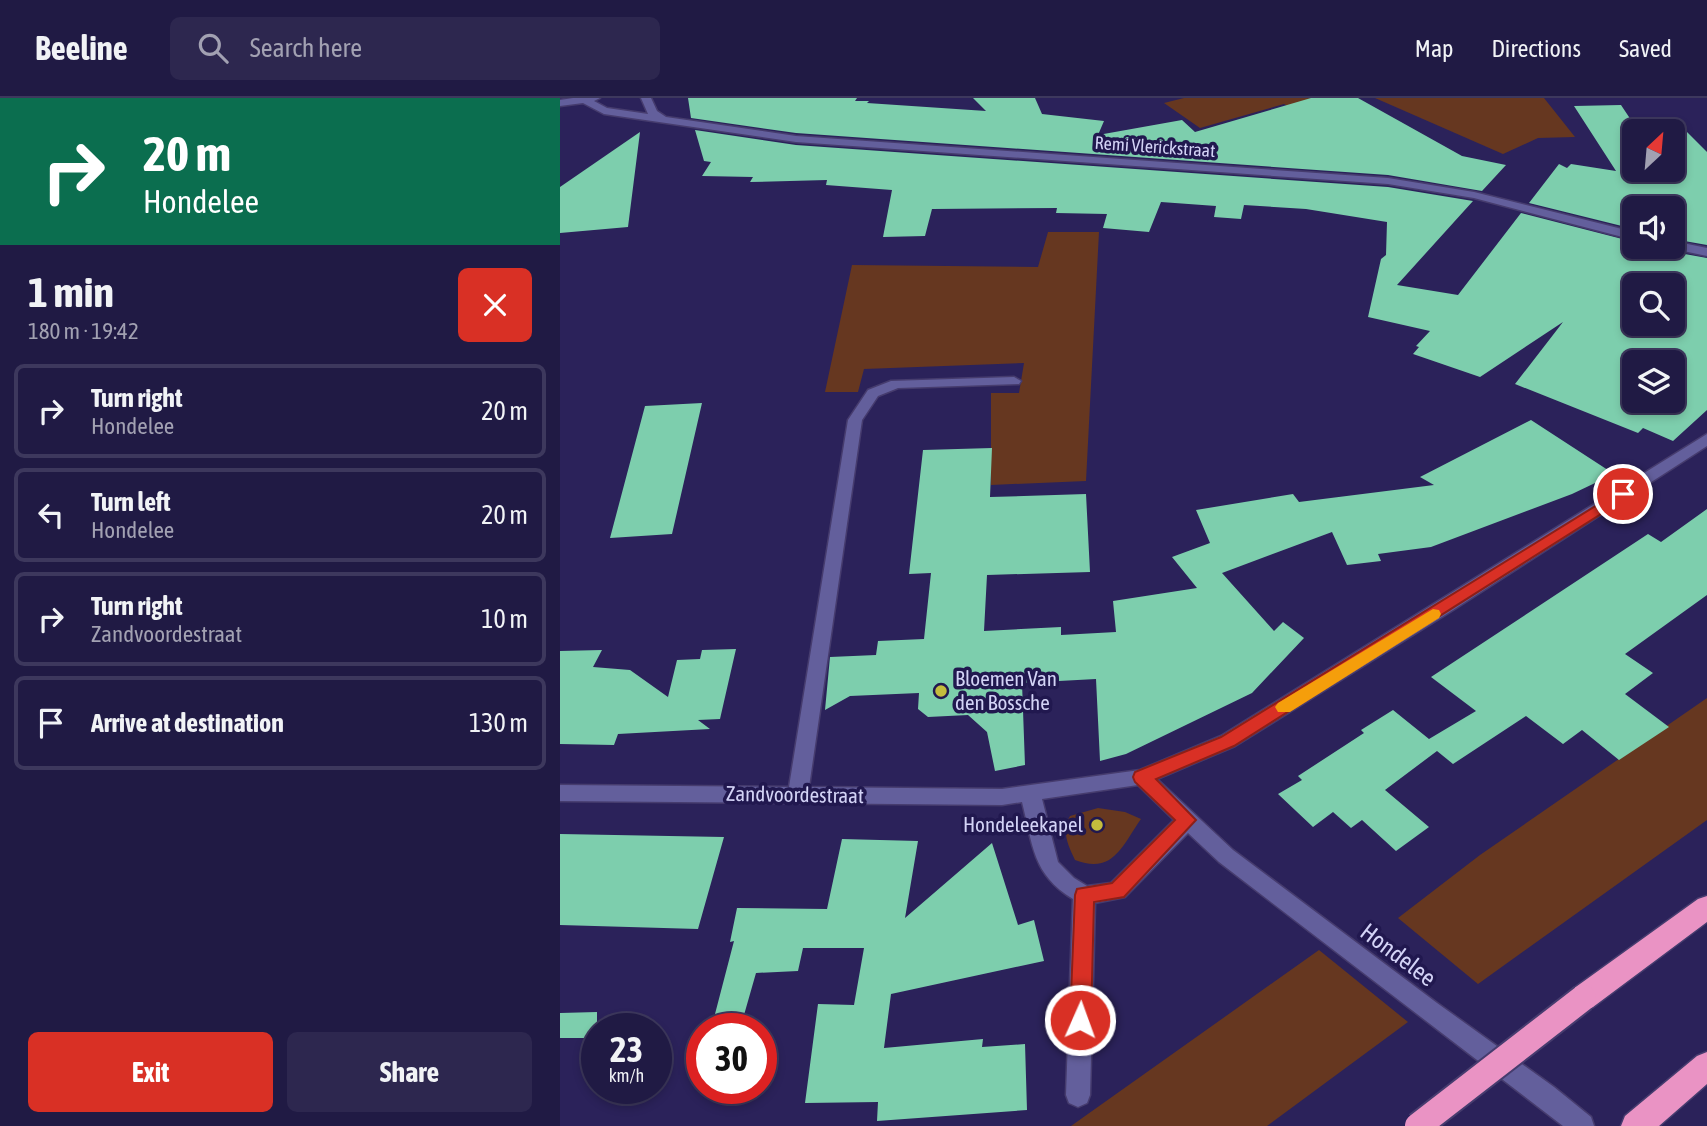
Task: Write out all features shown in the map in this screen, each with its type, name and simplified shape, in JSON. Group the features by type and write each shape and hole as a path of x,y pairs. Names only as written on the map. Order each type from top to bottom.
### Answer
{"highway":[{"path":"1418,1126 1583,998 1707,907"},
{"path":"1636,1126 1700,1072"}],"street":[{"path":"646,98 652,113 668,122"},
{"path":"560,103 591,99"},
{"name":"Remi Vlerickstraat","path":"591,99 604,111 796,139 1388,181 1475,195 1622,233"},
{"path":"1685,248 1707,253"},
{"path":"797,795 855,420 873,393 896,384 1014,381"},
{"name":"Zandvoordestraat","path":"560,793 1002,797 1142,777 1239,735 1707,439"},
{"name":"Hondelee","path":"1142,777 1226,856 1429,1011 1545,1095 1582,1126"},
{"path":"1030,793 1049,866 1066,884 1084,895 1117,891 1187,820"},
{"path":"1078,1095 1084,895"}],"shaded area":[{"path":"1184,98 1342,98 1294,109 1284,104 1200,128 1164,103"},
{"path":"1375,98 1544,98 1575,137 1538,138 1503,154"},
{"path":"1048,232 1099,232 1086,481 991,485 991,393 1019,393 1024,363 864,369 858,392 825,392 852,265 1038,267"},
{"path":"1707,698 1707,820 1478,984 1398,918 1480,855"},
{"path":"1098,808 1125,812 1141,819 1122,848 1108,861 1088,864 1075,860 1066,838 1066,827 1070,816"},
{"path":"1319,950 1408,1022 1267,1126 1071,1126"}],"building":[{"path":"688,98 857,98 855,101 869,101 867,103 986,111 973,98 1035,98 1042,114 1104,121 1098,135 1182,120 1195,132 1311,98 1358,98 1462,156 1506,165 1482,191 1388,175 796,133 691,118"},
{"path":"1621,105 1630,119 1622,119 1622,182 1685,182 1685,130 1707,152 1707,245 1685,241 1685,196 1622,196 1622,226 1529,203 1559,164 1567,168 1571,164 1616,171 1574,106"},
{"path":"695,130 796,145 1388,187 1473,201 1397,285 1458,295 1521,213 1622,239 1622,259 1685,259 1685,254 1707,258 1707,410 1673,441 1643,428 1638,433 1515,384 1563,322 1480,377 1413,354 1419,347 1416,346 1430,331 1368,317 1381,259 1386,255 1387,222 1306,209 1244,205 1241,219 1214,217 1216,206 1161,202 1149,232 1103,228 1107,214 1056,213 1057,208 932,209 925,236 883,237 892,190 826,185 827,180 750,182 753,177 702,176 711,162 704,161"},
{"path":"640,132 628,227 560,233 560,187"},
{"path":"702,403 672,534 610,538 645,406"},
{"path":"1531,420 1614,474 1572,494 1431,547 1378,554 1381,561 1347,565 1332,532 1222,573 1274,631 1283,622 1304,638 1252,693 1126,754 1100,761 1096,679 1022,683 1025,765 995,771 987,732 968,715 928,717 918,709 919,693 850,696 825,710 830,657 876,655 878,641 924,639 931,573 909,574 923,450 992,448 990,497 1086,494 1090,572 987,575 984,631 1061,627 1061,635 1116,632 1113,601 1197,588 1172,557 1210,543 1196,510 1293,494 1299,502 1434,485 1420,477"},
{"path":"1707,509 1707,595 1625,654 1653,673 1625,694 1669,727 1619,760 1582,730 1563,744 1526,716 1453,764 1437,751 1385,790 1429,827 1396,851 1362,820 1351,828 1333,812 1313,827 1278,794 1302,780 1298,776 1364,733 1361,730 1393,710 1429,739 1476,711 1431,677 1648,534 1661,542"},
{"path":"736,649 720,719 698,720 710,729 618,734 614,745 560,744 560,651 602,650 593,667 630,670 668,697 677,660 700,659 702,650"},
{"path":"560,834 724,837 698,929 560,925"},
{"path":"842,839 918,841 905,918 992,843 1018,925 1034,920 1044,961 891,994 884,1048 983,1039 982,1047 1025,1044 1027,1110 877,1121 878,1102 805,1103 818,1004 854,1005 864,948 803,948 798,971 756,973 745,1013 715,1013 734,941 730,942 737,908 827,909"},
{"path":"597,1012 581,1013 581,1038 560,1038 560,1013"}],"slow traffic":[{"path":"1284,707 1433,614"}],"place":[{"name":"Bloemen Van den Bossche","path":"941,691"},
{"name":"Hondeleekapel","path":"1097,825"}],"route":[{"path":"1080,1020 1084,895 1117,891 1187,820 1142,777 1228,741 1623,494"}]}
